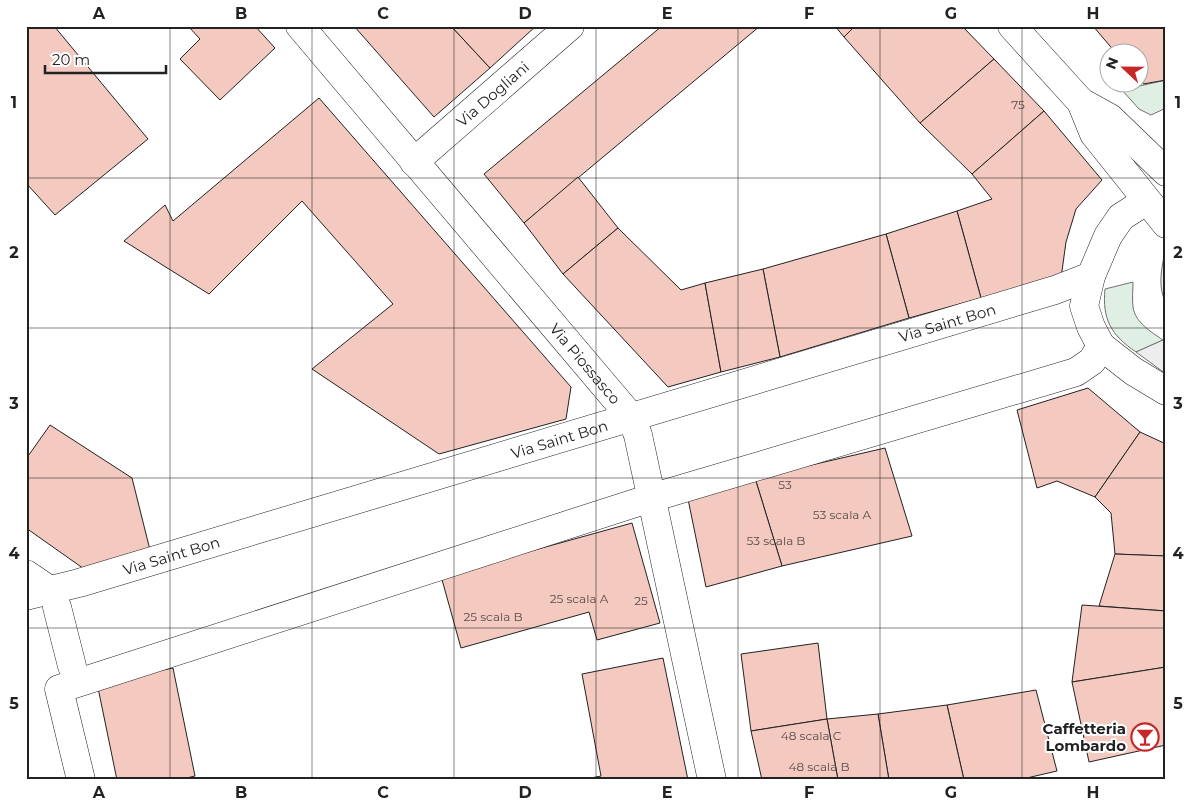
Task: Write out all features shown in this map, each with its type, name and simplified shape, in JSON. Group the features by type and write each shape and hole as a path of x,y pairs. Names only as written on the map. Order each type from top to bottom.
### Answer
{"street":[{"name":"Via Piossasco","path":"300,26 635,426 712,780"},
{"name":"Via Dogliani","path":"414,162 570,26"},
{"path":"1012,26 1081,102 1110,118 1166,172"},
{"path":"1081,102 1094,134 1156,200 1166,224"},
{"path":"1156,200 1121,217 1108,236 1091,276 1084,306 1091,327 1101,346 1133,371 1166,391"},
{"name":"Via Saint Bon","path":"45,598 635,426 1046,293 1091,276"},
{"path":"66,677 650,489 1076,372 1092,361 1101,346"},
{"path":"26,574 45,598 66,677 81,780"}],"green space":[{"path":"1166,80 1166,108 1151,115 1139,109 1124,92 1150,92 1150,84"},
{"path":"1164,256 1166,258 1166,303 1161,286"},
{"path":"1133,282 1134,312 1144,326 1163,340 1136,352 1114,333 1107,318 1104,300 1105,289"}],"shaded area":[{"path":"1163,340 1166,342 1166,374 1136,352"}],"building":[{"path":"26,26 54,26 148,139 55,215 26,183"},
{"path":"188,26 255,26 275,48 220,100 180,59 200,39"},
{"path":"354,26 451,26 490,68 434,117"},
{"path":"451,26 536,26 490,68"},
{"path":"662,26 760,26 524,223 484,174"},
{"path":"835,26 855,26 844,37"},
{"path":"855,26 962,26 994,59 920,123 844,37"},
{"path":"1093,26 1166,26 1166,80 1150,83 1150,42 1107,42"},
{"path":"994,59 1044,111 972,174 920,123"},
{"path":"319,98 571,387 566,419 439,454 312,369 393,304 302,201 209,294 124,241 165,205 173,221"},
{"path":"1044,111 1102,180 1076,209 1066,242 1061,278 981,298 957,211 992,199 972,174"},
{"path":"578,177 618,228 563,274 524,223"},
{"path":"957,211 981,298 909,318 886,234"},
{"path":"618,228 681,290 705,283 721,372 668,387 563,274"},
{"path":"886,234 909,318 780,357 763,269"},
{"path":"763,269 780,357 721,372 705,283"},
{"path":"1088,388 1140,432 1095,497 1057,481 1037,488 1017,410"},
{"path":"50,425 132,478 150,550 87,571 26,528 26,459"},
{"path":"1140,432 1166,444 1166,556 1115,554 1111,513 1095,497"},
{"path":"885,448 912,536 782,566 755,478"},
{"path":"755,478 782,566 706,587 688,499"},
{"path":"632,523 660,623 597,640 589,612 461,648 441,576"},
{"path":"1115,554 1166,556 1166,611 1099,606"},
{"path":"1082,605 1166,611 1166,667 1072,682"},
{"path":"818,643 827,719 751,731 741,654"},
{"path":"663,658 688,780 581,780 601,776 582,674"},
{"path":"1166,667 1166,745 1089,762 1072,682"},
{"path":"173,668 195,776 178,780 117,780 97,683"},
{"path":"1036,690 1057,771 1018,780 964,780 947,705"},
{"path":"947,705 964,780 889,780 878,714"},
{"path":"878,714 889,780 838,780 827,719"},
{"path":"827,719 838,780 762,780 751,731"}],"place":[{"name":"Caffetteria Lombardo","path":"1145,737"}]}
